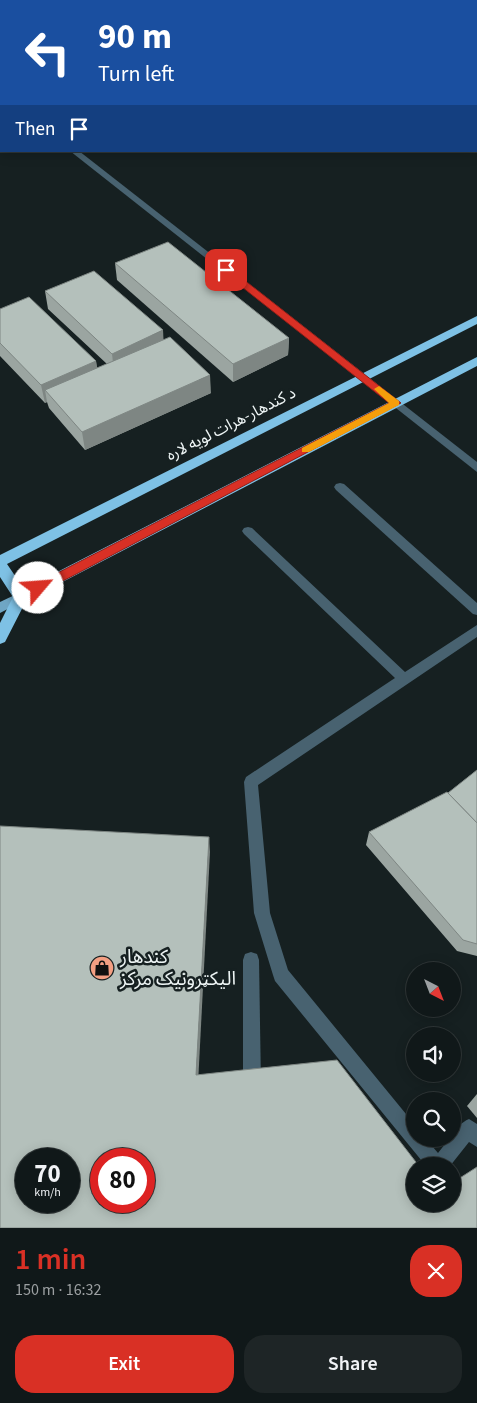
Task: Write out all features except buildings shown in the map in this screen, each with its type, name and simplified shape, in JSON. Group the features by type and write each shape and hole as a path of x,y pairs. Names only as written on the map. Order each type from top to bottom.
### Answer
{"highway":[{"name":"د کندهار-هرات لويه لاره","path":"0,561 477,320"},
{"path":"0,638 21,597 477,361"},
{"path":"0,565 21,597"}],"main road":[{"path":"0,608 21,597"}],"street":[{"path":"75,152 364,377 477,468"},
{"path":"340,487 477,610"},
{"path":"248,531 404,679"},
{"path":"431,1157 281,975 262,913 251,782 477,630"},
{"path":"251,960 253,1099"},
{"path":"445,1157 469,1128 477,1138"}],"slow traffic":[{"path":"306,450 396,403 379,389"}],"place":[{"name":"کندهار الیکټرونیک مرکز","path":"102,968"}],"route":[{"path":"38,588 396,403 226,270"}]}
